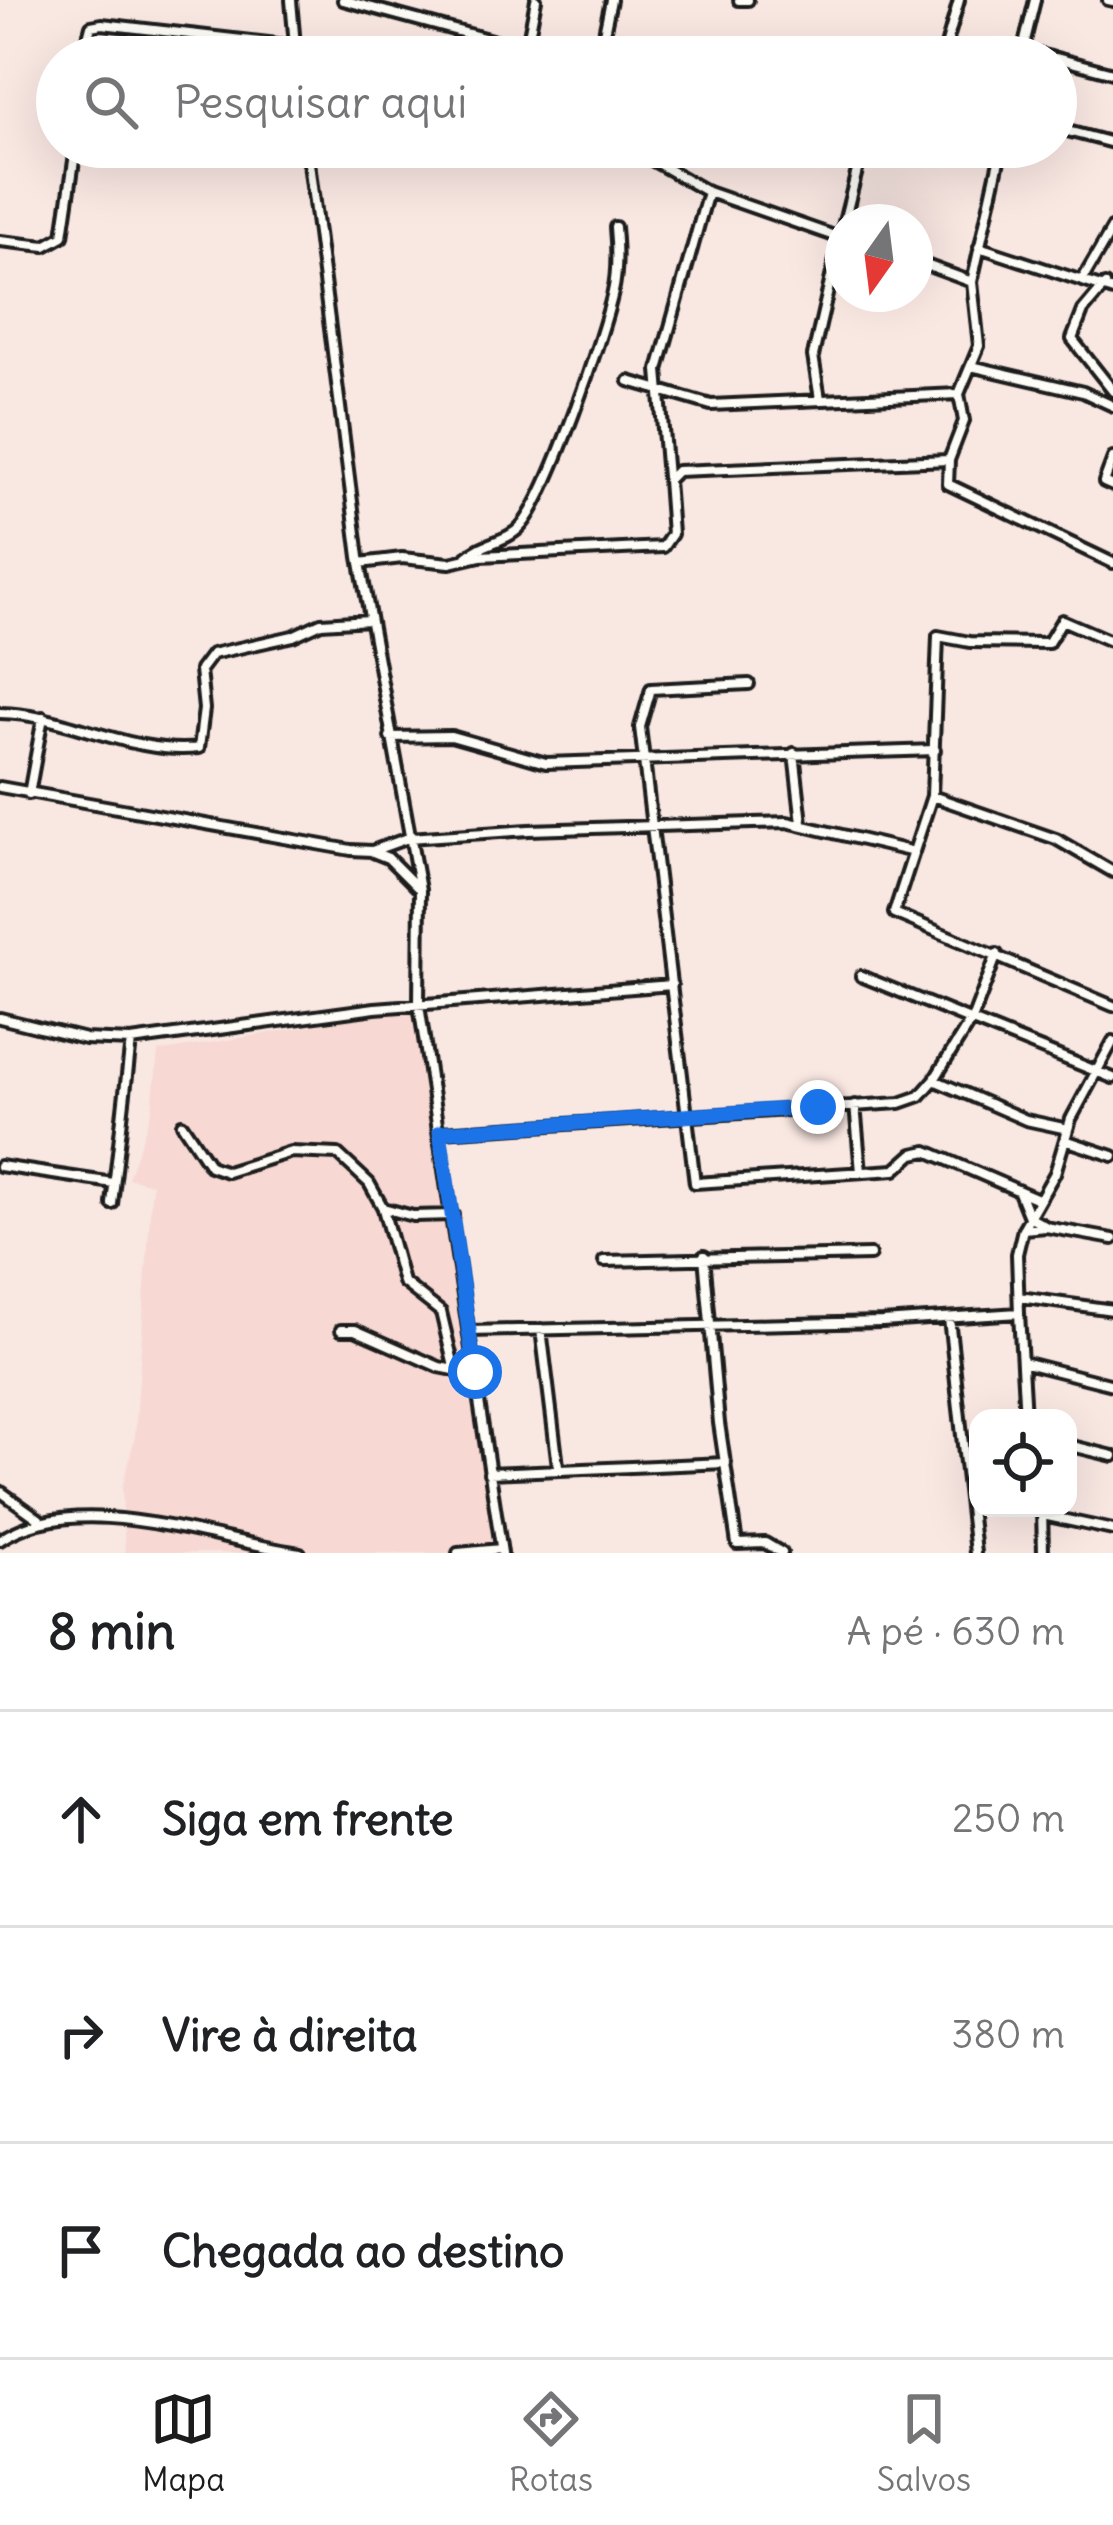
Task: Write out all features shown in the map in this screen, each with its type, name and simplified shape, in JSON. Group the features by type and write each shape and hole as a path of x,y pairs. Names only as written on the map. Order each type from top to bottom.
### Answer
{"street":[{"path":"291,0 294,36"},
{"path":"343,0 472,36"},
{"path":"529,36 536,0"},
{"path":"602,35 611,0"},
{"path":"739,0 748,0"},
{"path":"950,36 959,0"},
{"path":"1026,36 1035,0"},
{"path":"88,36 91,26 102,24 207,36"},
{"path":"1077,64 1113,73"},
{"path":"1077,134 1113,143"},
{"path":"0,241 45,246 63,236 73,168"},
{"path":"310,168 360,563 420,890 419,1005 501,1551 458,1553"},
{"path":"666,168 708,192 825,232"},
{"path":"848,204 858,168"},
{"path":"997,168 972,282 979,346 959,394 964,421 949,460 948,484 1113,563"},
{"path":"360,563 402,558 461,562 480,556 668,545 672,529 658,370 708,192"},
{"path":"461,562 486,541 512,535 542,495 608,313 618,254 615,227"},
{"path":"1084,278 1096,249 1113,227"},
{"path":"979,247 1109,288 1083,311 1072,339 1113,391"},
{"path":"933,268 972,282"},
{"path":"820,399 813,356 825,305"},
{"path":"971,365 1083,392 1113,406"},
{"path":"629,381 711,405 959,394"},
{"path":"1113,458 1104,482 1113,486"},
{"path":"668,480 677,471 949,460"},
{"path":"0,712 43,717 142,745 199,748 204,709 200,670 212,653 293,636 321,623 370,620"},
{"path":"1113,642 1062,620 1048,643 970,642 938,635 932,796 894,913 1113,1006"},
{"path":"749,684 651,689 640,727 695,1183 895,1170 913,1154 928,1151 1038,1199"},
{"path":"29,794 43,717"},
{"path":"390,737 451,736 546,763 935,750"},
{"path":"794,753 802,824"},
{"path":"0,788 372,851 388,858 420,890"},
{"path":"932,796 1056,839 1113,872"},
{"path":"372,851 408,838 802,824 914,853"},
{"path":"440,1132 912,1100 934,1080 973,1018 997,954"},
{"path":"861,976 1113,1078"},
{"path":"0,1018 86,1039 131,1041 419,1005 672,986"},
{"path":"112,1204 131,1041"},
{"path":"1025,1409 1017,1254 1023,1228 1055,1173 1068,1129 1113,1042"},
{"path":"934,1080 1026,1120 1068,1129"},
{"path":"855,1105 861,1172"},
{"path":"182,1124 209,1166 227,1172 291,1152 338,1154 369,1183 383,1208 403,1282 441,1312 455,1371"},
{"path":"1065,1140 1113,1156"},
{"path":"0,1166 113,1183"},
{"path":"1019,1191 1029,1217 1046,1227"},
{"path":"383,1208 413,1216 453,1215"},
{"path":"1023,1228 1046,1227 1113,1239"},
{"path":"604,1261 870,1255"},
{"path":"704,1256 737,1544 782,1553"},
{"path":"1019,1297 1113,1310"},
{"path":"470,1331 1019,1313"},
{"path":"949,1318 975,1553"},
{"path":"542,1329 557,1466"},
{"path":"341,1330 356,1330 455,1371 470,1372"},
{"path":"1022,1362 1113,1385"},
{"path":"1077,1447 1113,1456"},
{"path":"489,1473 557,1466 726,1463"},
{"path":"0,1491 40,1520"},
{"path":"0,1540 40,1520 115,1517 300,1553"},
{"path":"1042,1517 1043,1553"},
{"path":"1062,1517 1113,1530"}],"shaded area":[{"path":"416,1008 496,1553 125,1553 122,1488 135,1437 152,1184 128,1178 152,1110 158,1052"}],"route":[{"path":"475,1372 440,1132 818,1107"}]}
